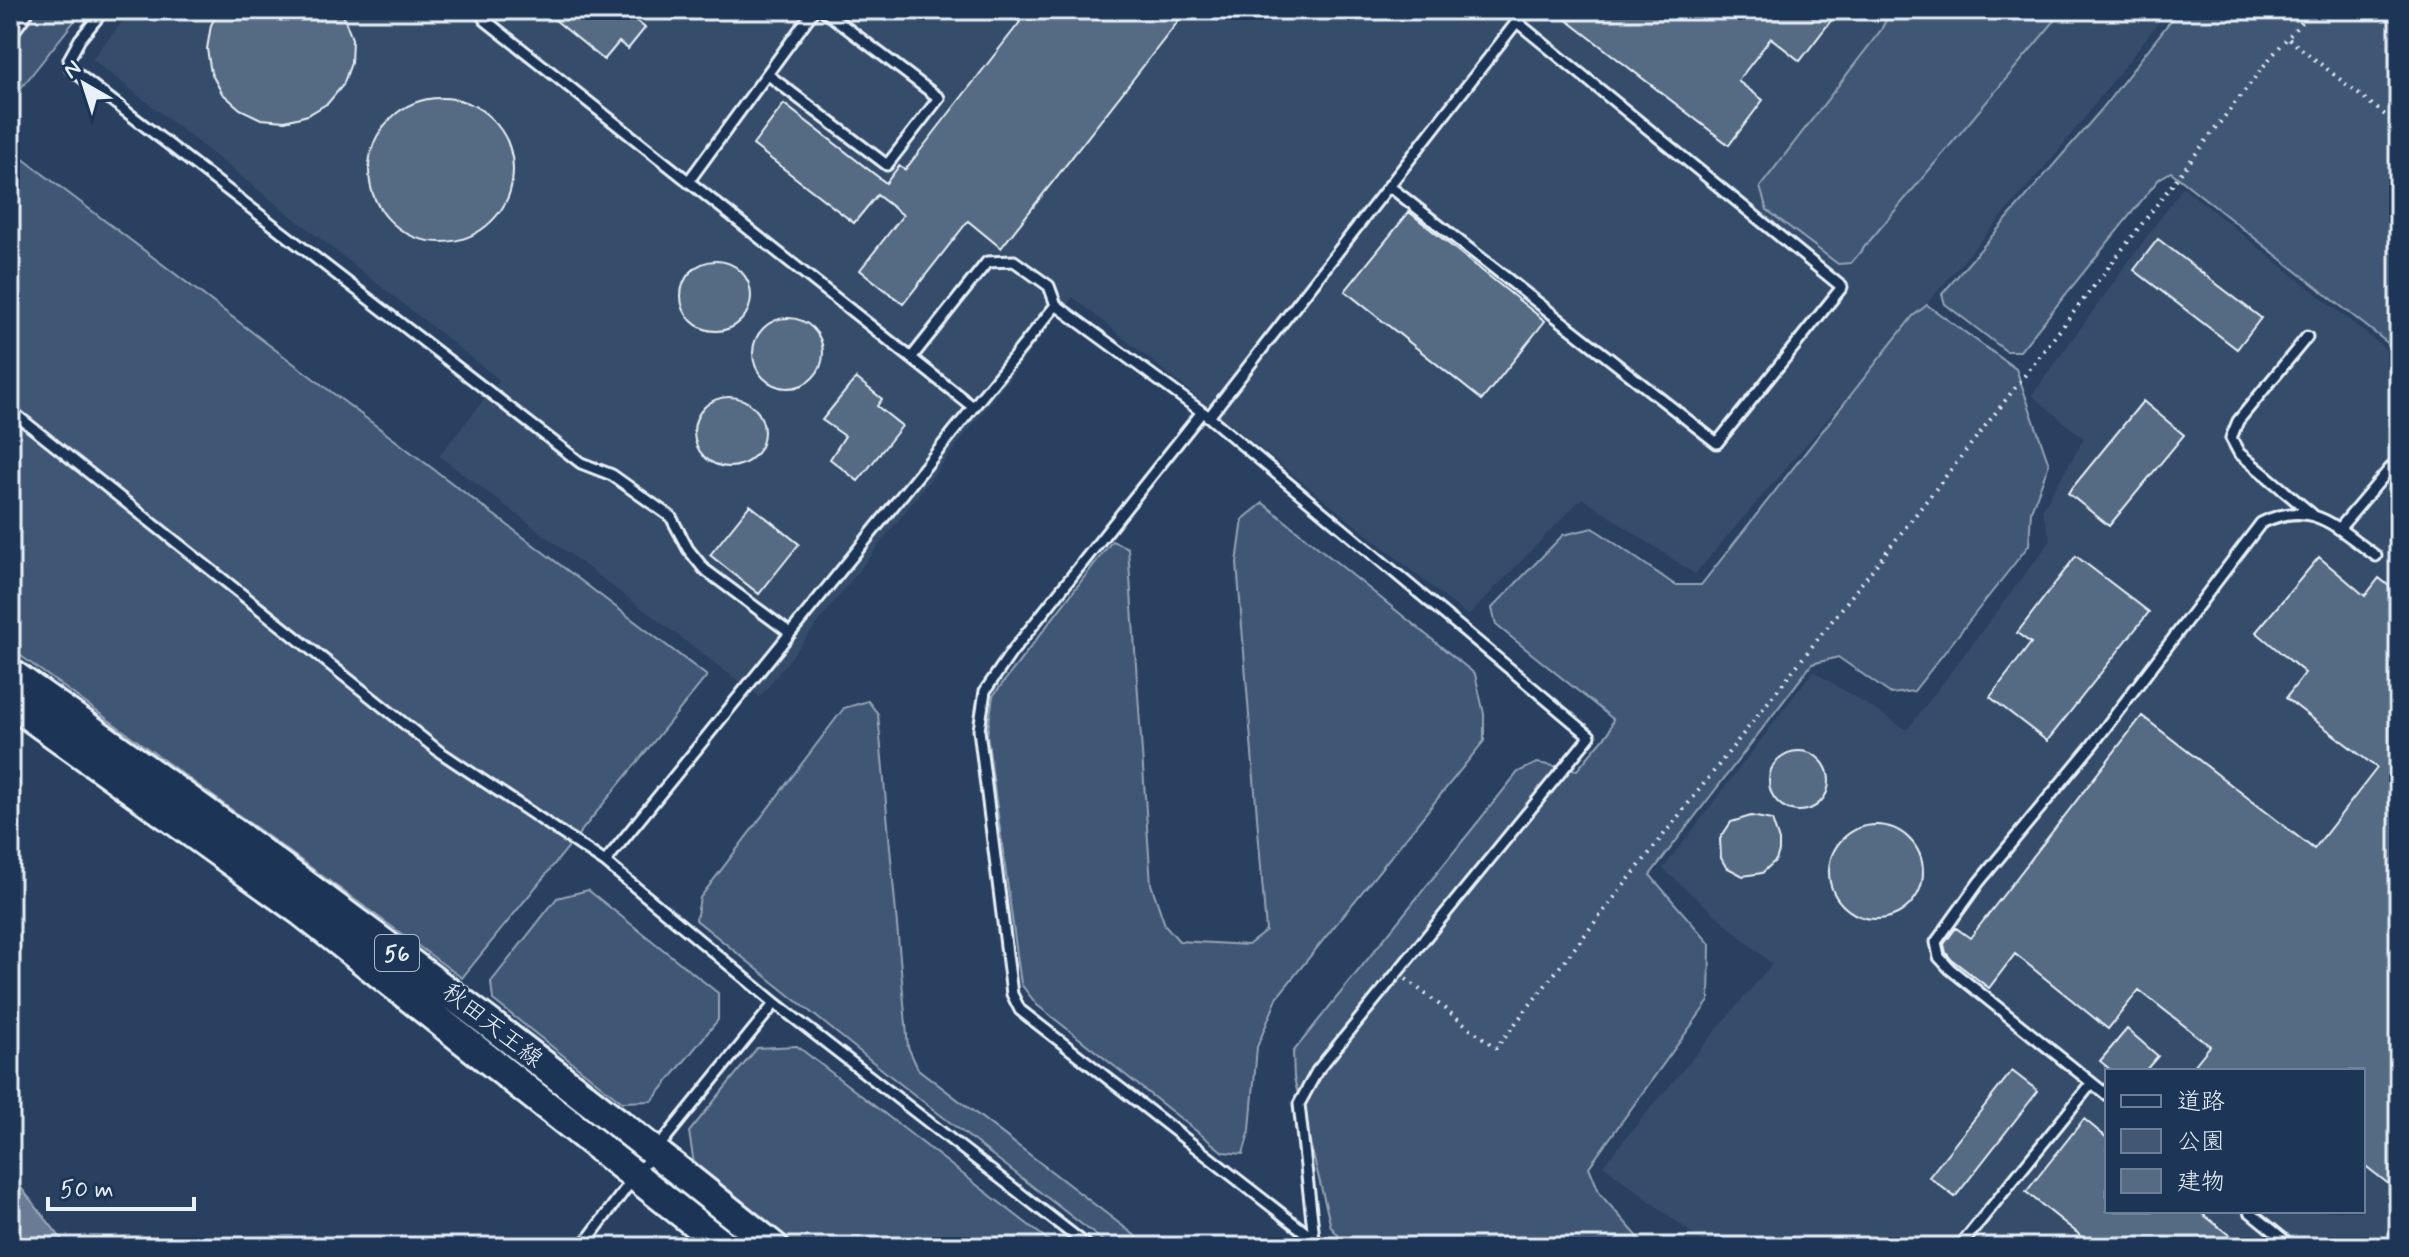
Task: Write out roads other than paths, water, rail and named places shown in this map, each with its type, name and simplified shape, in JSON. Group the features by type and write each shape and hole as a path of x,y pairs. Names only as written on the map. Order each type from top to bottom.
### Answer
{"main road":[{"name":"秋田天王線","path":"10,673 316,891 655,1151 774,1247"},
{"name":"秋田天王線","path":"10,702 302,912 725,1247"}],"street":[{"path":"10,29 24,10"}],"lane":[{"path":"104,10 80,39 69,59 71,69 581,463 612,475 671,517 688,549 704,569 790,633"},
{"path":"478,10 485,20 973,407"},
{"path":"688,182 814,10"},
{"path":"767,74 887,165 939,98 823,10"},
{"path":"1324,1247 1020,1010 1012,994 979,730 985,691 1011,653 1389,186 1526,10"},
{"path":"1389,186 1717,443 1842,287 1517,22"},
{"path":"911,358 987,262 1014,261 1049,286 1056,305 1205,414 1590,736 1317,1071 1299,1104 1315,1243"},
{"path":"605,862 1056,305"},
{"path":"2307,337 2238,421 2231,438 2239,453 2312,514 2376,556"},
{"path":"10,410 440,752 605,862 775,1003 1089,1247"},
{"path":"2339,529 2399,458"},
{"path":"2105,1094 1950,969 1939,957 1936,942 1979,882 2093,744 2261,523 2293,511 2312,514"},
{"path":"582,1247 635,1176 775,1003"},
{"path":"1965,1247 1964,1241 2091,1084"},
{"path":"2251,1213 2293,1247"}]}
